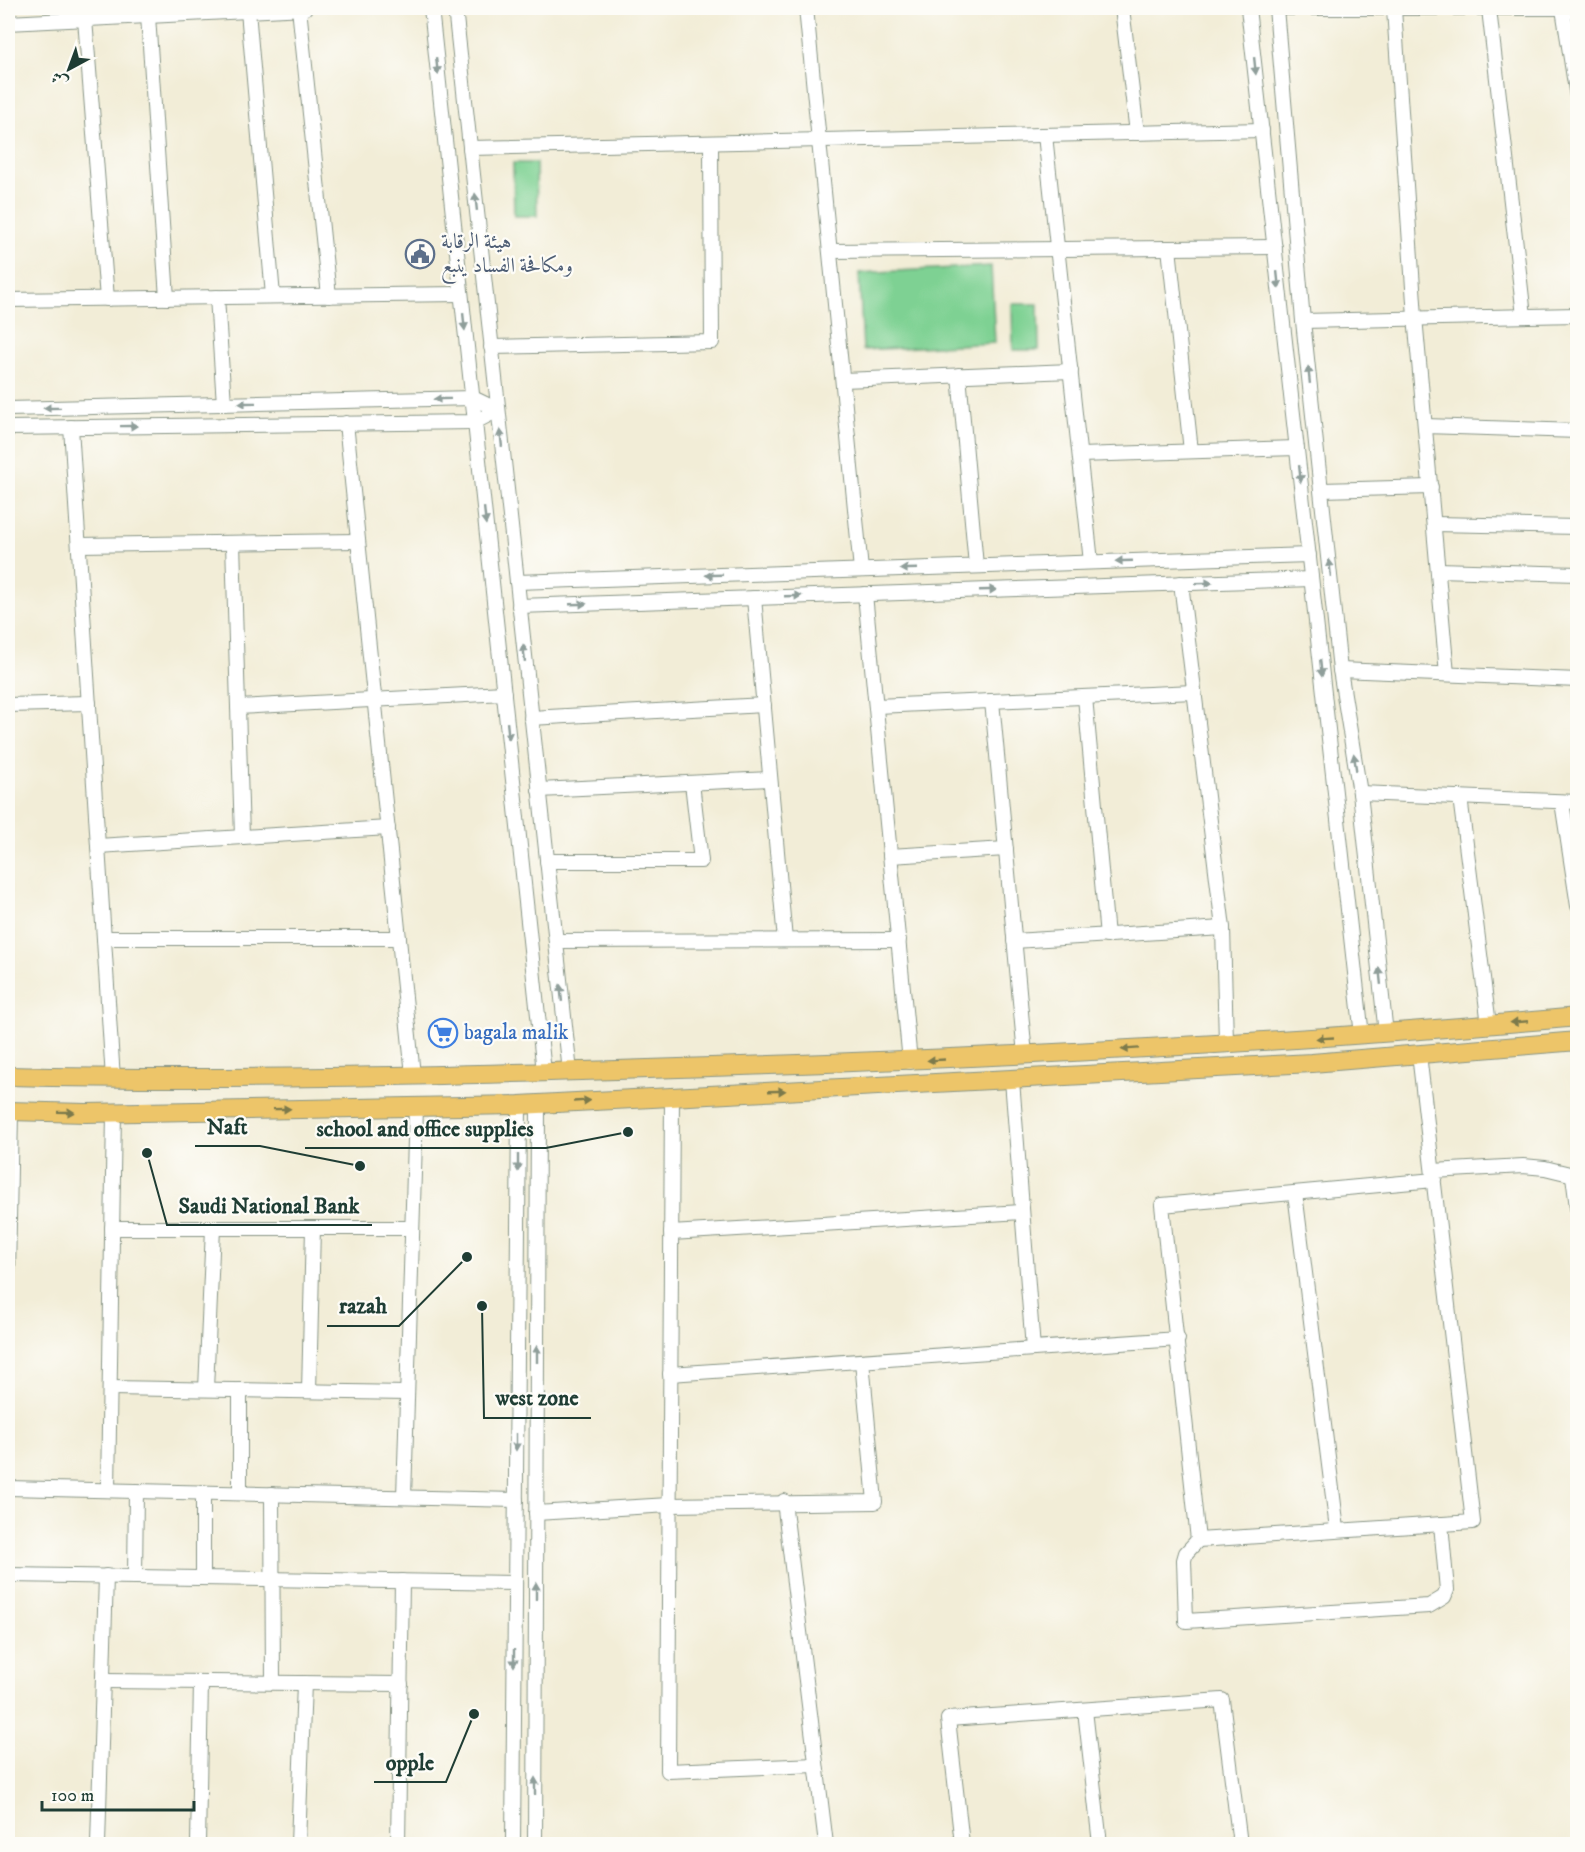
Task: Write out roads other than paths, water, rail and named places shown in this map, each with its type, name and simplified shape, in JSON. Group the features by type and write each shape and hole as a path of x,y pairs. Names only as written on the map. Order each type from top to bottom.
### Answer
{"main road":[{"path":"8,1077 113,1079 413,1075 910,1062 1226,1042 1362,1036 1578,1017"},
{"path":"9,1111 114,1112 519,1105 672,1095 1012,1080 1419,1054 1578,1041"}],"street":[{"path":"299,8 329,296"},
{"path":"8,23 148,16 181,11 305,8"},
{"path":"431,8 544,1072"},
{"path":"455,8 570,1072"},
{"path":"806,8 861,570"},
{"path":"1122,8 1137,133"},
{"path":"1248,8 1362,1036"},
{"path":"1386,1034 1360,793 1340,670 1303,321 1276,8 1563,8 1578,103"},
{"path":"1394,9 1415,317 1447,674"},
{"path":"1489,9 1524,316"},
{"path":"248,10 273,297"},
{"path":"148,16 167,298"},
{"path":"85,19 107,298"},
{"path":"470,148 1262,130"},
{"path":"1045,135 1091,562"},
{"path":"491,347 712,342 711,143"},
{"path":"830,251 1275,247"},
{"path":"1169,248 1191,451"},
{"path":"8,300 461,294"},
{"path":"217,297 224,404"},
{"path":"1303,321 1578,315"},
{"path":"843,380 1071,371"},
{"path":"959,375 976,567"},
{"path":"8,409 472,398 498,410"},
{"path":"8,428 475,422 498,410"},
{"path":"346,423 413,1075"},
{"path":"1425,426 1578,430"},
{"path":"72,427 113,1079"},
{"path":"1080,454 1297,448"},
{"path":"1322,490 1431,487"},
{"path":"1434,524 1578,527"},
{"path":"79,545 358,541"},
{"path":"233,543 242,837"},
{"path":"517,582 1309,555"},
{"path":"1037,564 1038,588"},
{"path":"1438,570 1578,574"},
{"path":"519,606 1311,579"},
{"path":"1181,584 1223,928 1226,1042"},
{"path":"865,594 910,1062"},
{"path":"754,598 786,940"},
{"path":"1340,670 1578,680"},
{"path":"876,706 1194,692"},
{"path":"238,707 504,693"},
{"path":"1085,697 1107,936"},
{"path":"992,701 1025,1055"},
{"path":"8,705 89,703"},
{"path":"531,718 764,705"},
{"path":"539,790 770,779"},
{"path":"547,861 701,861 692,783"},
{"path":"1360,793 1578,802"},
{"path":"1460,797 1489,1025"},
{"path":"1562,802 1577,902"},
{"path":"98,846 388,828"},
{"path":"890,856 1006,849"},
{"path":"1014,941 1223,928"},
{"path":"104,938 399,938"},
{"path":"556,941 898,940"},
{"path":"1419,1054 1473,1522 1337,1529 1198,1540 1186,1553 1184,1560 1186,1622 1429,1605 1444,1597 1447,1590 1441,1524"},
{"path":"1012,1080 1033,1349"},
{"path":"672,1095 668,1771 816,1765"},
{"path":"535,1845 538,1103"},
{"path":"513,1845 519,1105"},
{"path":"404,1497 416,1107"},
{"path":"8,1276 9,1111"},
{"path":"108,1490 114,1112"},
{"path":"1198,1540 1162,1205 1295,1193 1523,1166 1545,1168 1575,1176 1578,1215"},
{"path":"1295,1193 1337,1529"},
{"path":"671,1233 1022,1212"},
{"path":"112,1228 412,1228"},
{"path":"206,1389 213,1228"},
{"path":"309,1391 313,1228"},
{"path":"670,1374 1178,1339"},
{"path":"536,1513 669,1505 875,1502 862,1361"},
{"path":"110,1388 407,1393"},
{"path":"240,1390 240,1493"},
{"path":"8,1488 516,1500"},
{"path":"135,1577 136,1491"},
{"path":"203,1492 204,1578"},
{"path":"272,1494 273,1682"},
{"path":"784,1502 826,1845"},
{"path":"8,1575 515,1583"},
{"path":"98,1845 106,1576"},
{"path":"399,1845 402,1581"},
{"path":"103,1681 401,1684"},
{"path":"198,1845 201,1682"},
{"path":"298,1845 304,1683"},
{"path":"962,1845 948,1719 1222,1700 1240,1845"},
{"path":"1085,1710 1100,1845"}],"place":[{"name":"هيئة الرقابة ومكافحة الفساد ينبع","path":"420,254"},
{"name":"bagala malik","path":"443,1033"},
{"name":"school and office supplies","path":"628,1132"},
{"name":"Saudi National Bank","path":"147,1153"},
{"name":"Naft","path":"360,1166"},
{"name":"razah","path":"467,1257"},
{"name":"west zone","path":"482,1306"},
{"name":"opple","path":"474,1714"}]}
